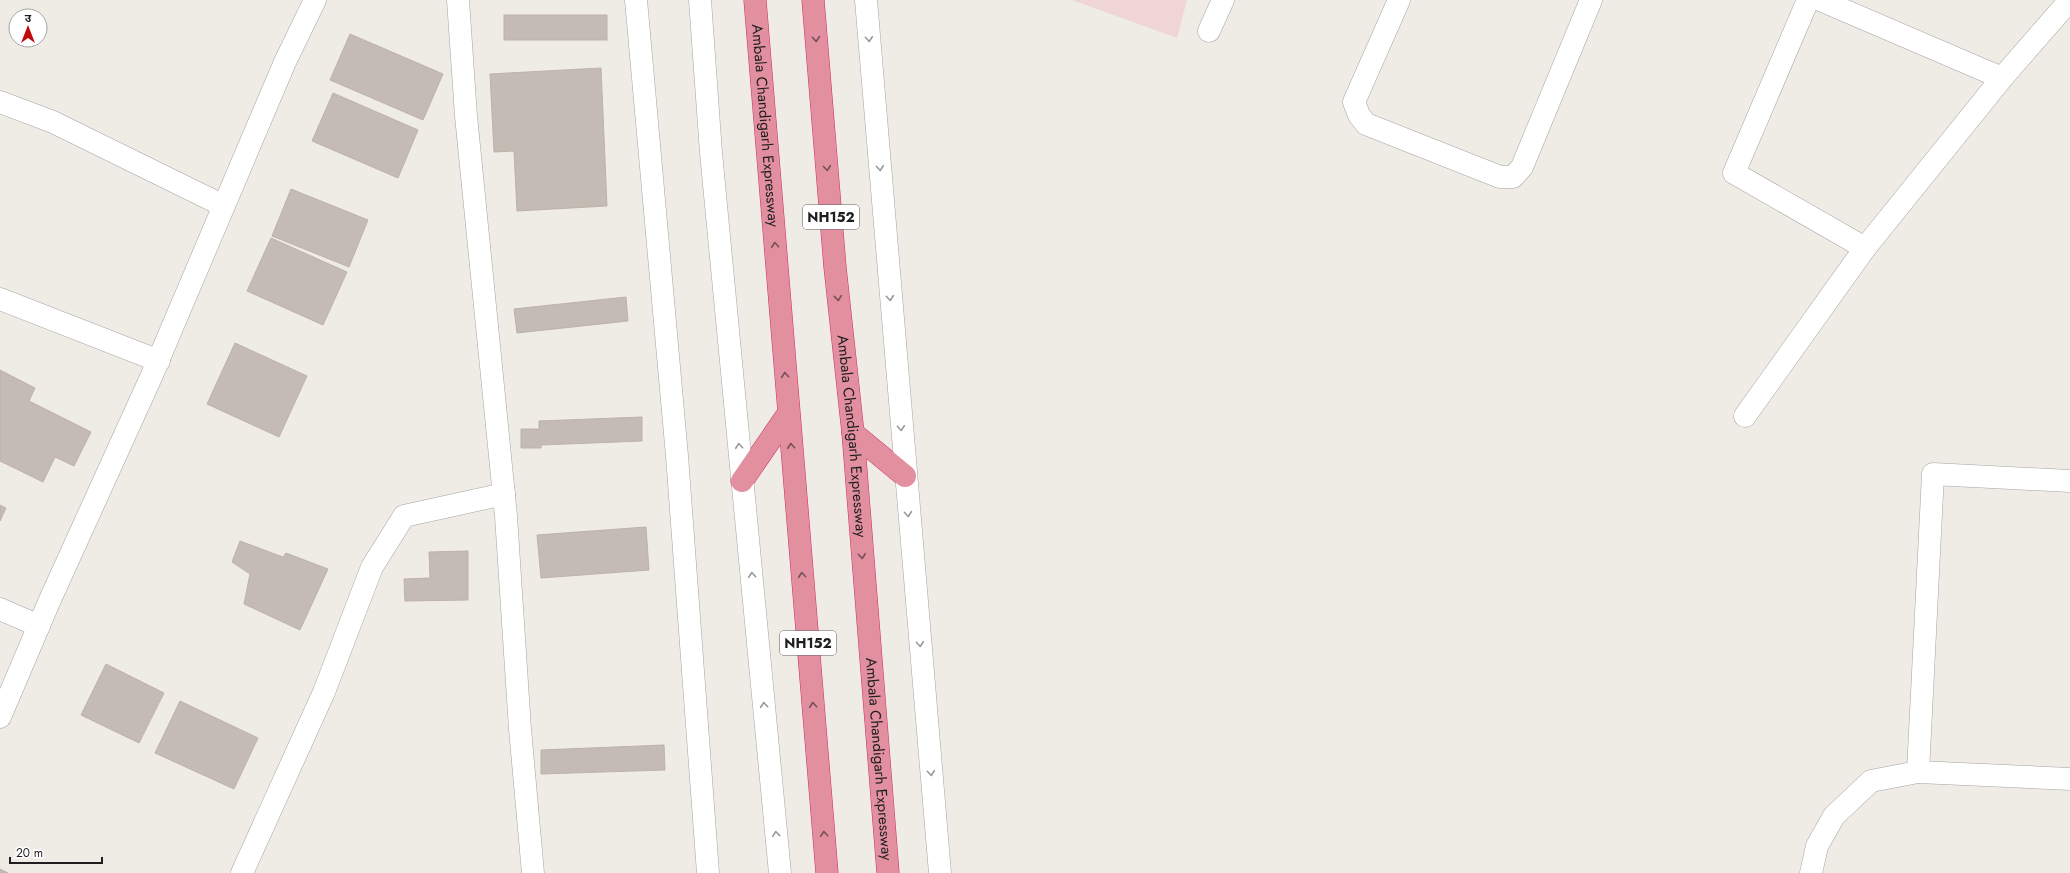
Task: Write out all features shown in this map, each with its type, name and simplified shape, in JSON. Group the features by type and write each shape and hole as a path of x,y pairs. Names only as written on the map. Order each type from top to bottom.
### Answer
{"highway":[{"name":"Ambala Chandigarh Expressway","path":"755,0 827,873"},
{"name":"Ambala Chandigarh Expressway","path":"813,0 835,267 853,433 888,873"},
{"path":"742,481 788,414"},
{"path":"853,433 905,476"}],"street":[{"path":"0,717 39,626 159,361 285,62 315,0"},
{"path":"458,0 466,123 504,494 520,729 533,873"},
{"path":"636,0 677,456 708,873"},
{"path":"700,0 712,153 742,481 780,873"},
{"path":"866,0 905,476 940,873"},
{"path":"1209,31 1223,0"},
{"path":"1400,0 1354,102 1359,115 1366,124 1500,177 1513,177 1522,167 1591,0"},
{"path":"1808,0 1734,173 1865,248"},
{"path":"1820,0 2002,78"},
{"path":"1745,416 1865,248 2002,78 2070,0"},
{"path":"0,102 53,122 224,206"},
{"path":"0,299 159,361"},
{"path":"1918,772 1933,474 2070,481"},
{"path":"242,873 324,692 372,566 404,516 504,494"},
{"path":"0,609 39,626"},
{"path":"1811,873 1817,846 1834,816 1871,780 1918,772 2070,779"}],"shaded area":[{"path":"1072,0 1187,0 1177,38"}],"building":[{"path":"504,15 607,15 607,40 504,40"},
{"path":"350,34 443,74 423,120 330,80"},
{"path":"601,68 607,206 517,211 514,151 494,152 490,74"},
{"path":"333,93 418,130 398,178 312,141"},
{"path":"291,189 368,220 349,267 272,236"},
{"path":"271,238 347,272 323,325 247,291"},
{"path":"626,297 628,321 517,333 514,309"},
{"path":"235,343 307,376 279,437 207,404"},
{"path":"0,370 35,388 29,401 91,432 74,466 55,457 43,482 0,461"},
{"path":"642,417 642,441 541,445 541,448 521,448 521,429 539,429 539,421"},
{"path":"0,505 6,508 0,521"},
{"path":"646,527 649,570 541,578 537,535"},
{"path":"240,541 283,557 286,553 328,569 300,630 244,604 250,574 232,562"},
{"path":"468,551 468,600 405,601 404,579 430,578 429,552"},
{"path":"106,664 164,693 139,743 81,715"},
{"path":"180,701 258,738 234,789 155,753"},
{"path":"664,745 665,770 541,774 541,750"},
{"path":"0,869 8,873 0,873"}]}
